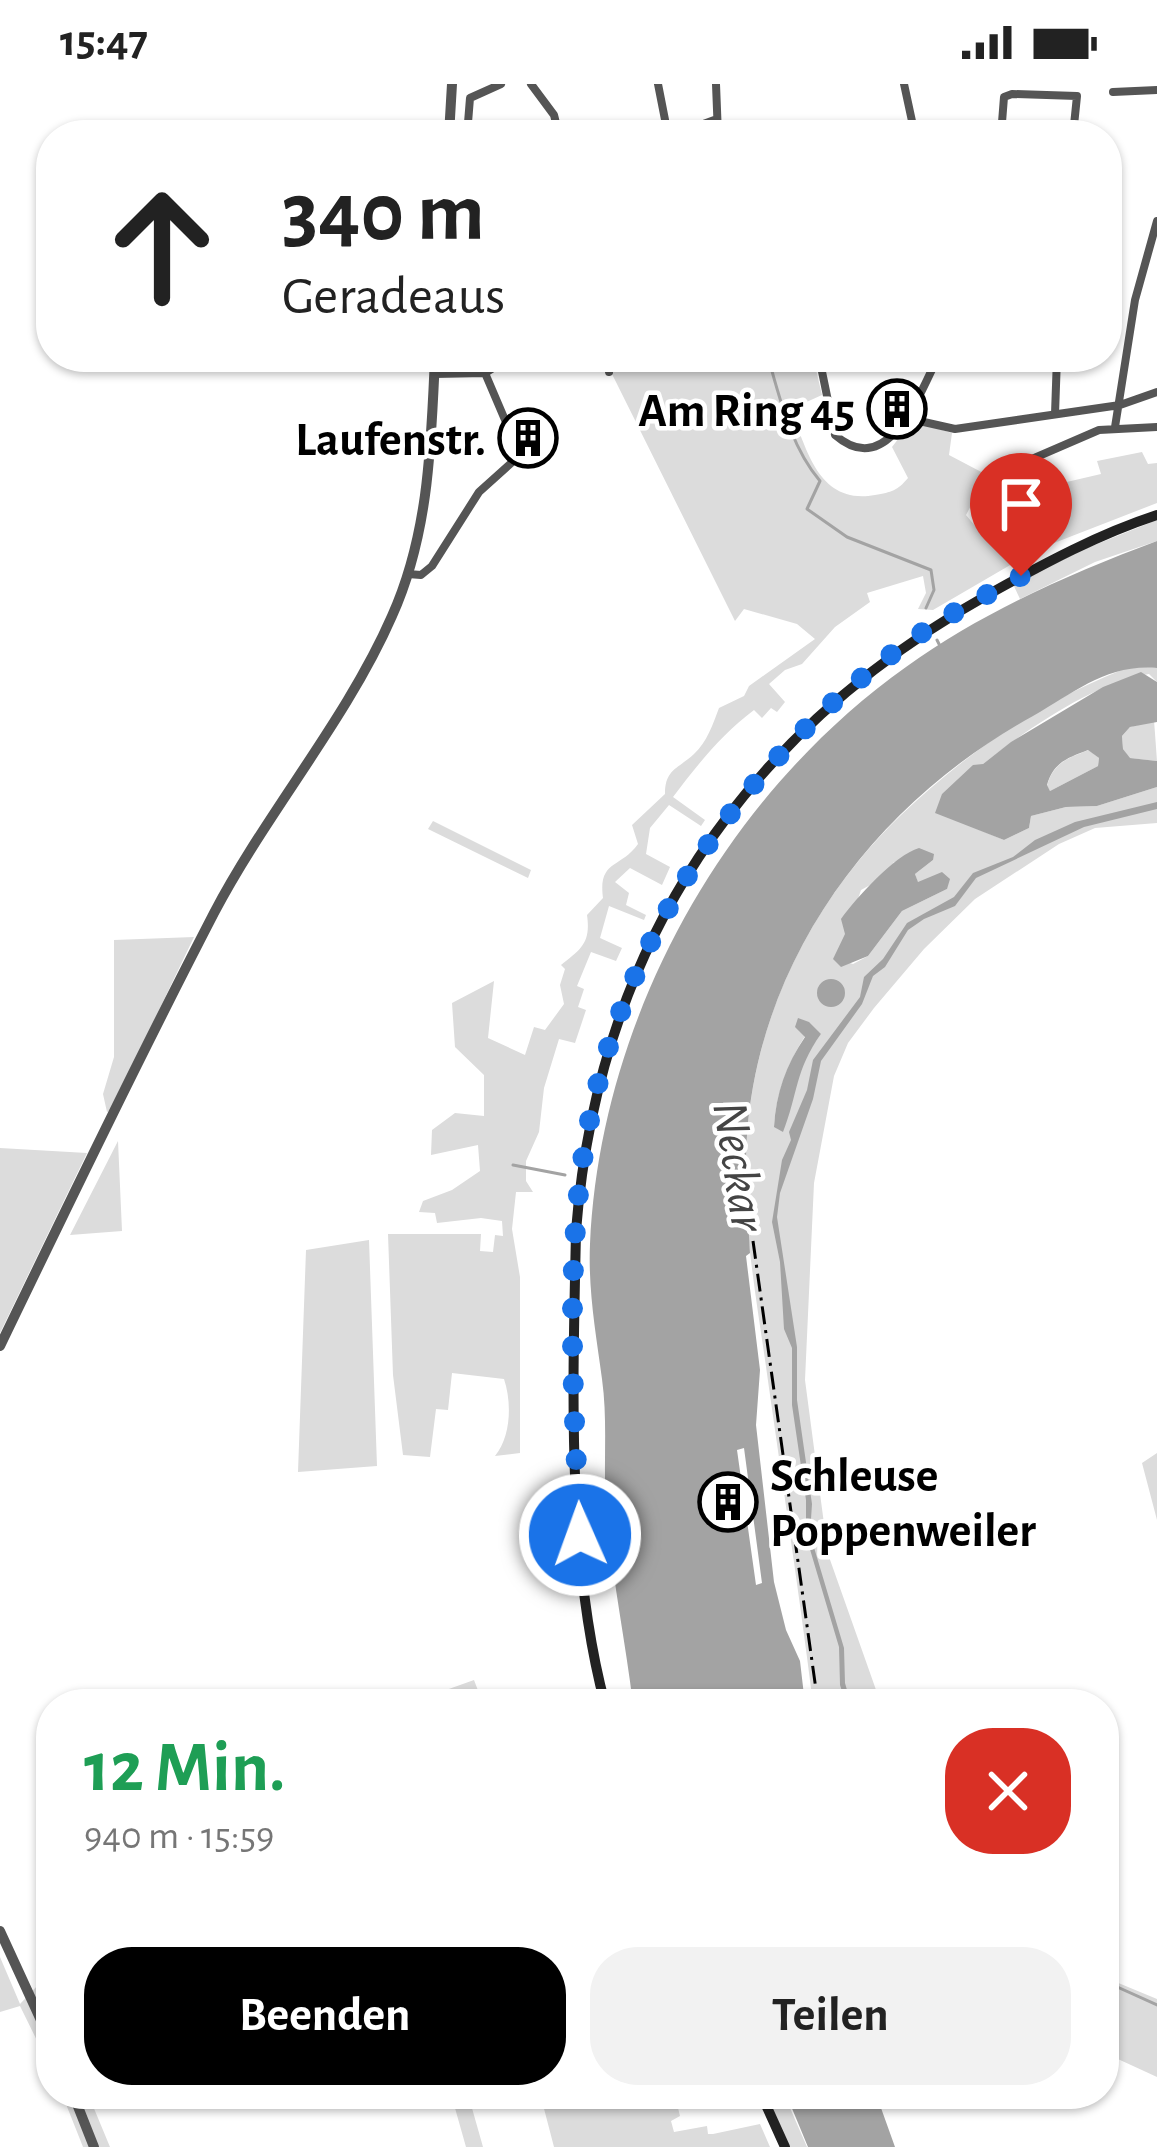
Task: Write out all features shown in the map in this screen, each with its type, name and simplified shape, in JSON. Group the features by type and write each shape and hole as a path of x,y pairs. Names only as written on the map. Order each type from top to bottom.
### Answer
{"main road":[{"path":"601,1689 584,1596 578,1505 576,1231 589,1124 612,1032 650,940 707,846 757,781 848,692 924,632 1057,556 1157,515"},
{"path":"768,2109 784,2147"}],"street":[{"path":"449,120 452,84"},
{"path":"468,120 470,98 501,84"},
{"path":"531,84 555,120"},
{"path":"658,84 667,120"},
{"path":"714,120 715,84"},
{"path":"904,84 912,120"},
{"path":"1113,92 1157,90"},
{"path":"1002,120 1004,97 1077,96 1075,120"},
{"path":"1115,427 1135,300 1157,221"},
{"path":"822,372 832,426 844,443 861,450 884,445 906,418 930,372"},
{"path":"1055,414 1056,372"},
{"path":"0,1346 216,909 392,616 423,515 434,374 485,373 520,454 479,492 432,566 422,575 408,574"},
{"path":"906,418 955,429 1120,405 1154,393"},
{"path":"997,474 1115,427 1157,427"},
{"path":"0,1931 36,2009"},
{"path":"79,2109 94,2147"}],"shaded area":[{"path":"611,372 817,372 822,395 791,409 810,457 828,483 856,496 894,490 908,478 892,447 912,421 952,433 949,455 987,475 966,515 980,532 996,531 1004,522 1003,514 1024,505 1020,488 1101,474 1097,461 1142,452 1148,464 1157,463 1157,503 1036,550 933,610 918,609 926,593 923,576 867,593 870,602 835,627 802,664 785,670 769,684 785,702 777,712 771,708 762,718 754,710 720,740 673,797 705,820 701,826 669,805 650,828 646,854 670,867 662,885 630,868 615,882 629,893 626,905 646,915 644,920 609,906 600,938 622,948 616,961 591,952 577,986 584,989 578,1007 586,1010 575,1043 559,1039 544,1088 539,1132 526,1161 526,1181 533,1192 516,1192 512,1229 520,1277 520,1453 495,1456 508,1419 504,1379 452,1373 448,1410 436,1409 430,1457 403,1455 393,1375 388,1234 481,1234 480,1251 493,1252 495,1235 503,1236 502,1221 481,1218 437,1223 435,1213 419,1212 423,1201 452,1190 480,1171 478,1145 431,1155 432,1130 455,1113 484,1116 484,1075 455,1047 452,1003 494,981 488,1038 525,1055 534,1027 545,1030 564,1004 560,985 565,969 561,965 586,939 587,915 603,898 607,871 638,844 632,825 665,794 670,774 703,744 719,708 744,696 749,686 815,639 797,624 744,609 735,621"},
{"path":"1157,520 1157,541 1095,562 1020,599 1013,584"},
{"path":"1137,664 1157,668 1157,682 1149,674 1084,697 983,764 980,830 1004,840 1029,828 1031,816 1066,807 1097,806 1157,787 1157,823 1095,828 1059,844 975,899 874,1008 848,1043 834,1076 814,1183 805,1380 828,1554 876,1689 811,1689 748,1231 747,1135 762,1045 794,961 816,921 869,848 927,791 982,747 1072,692","holes":["933,860 915,874 918,883 947,889 902,911 868,956 853,964 834,958 861,890 883,878 894,862","821,1034 774,1127 780,1091 793,1058 805,1036"]},
{"path":"1154,720 1157,761 1129,758 1122,736 1130,727"},
{"path":"1089,750 1099,758 1098,766 1050,791 1047,786 1057,767"},
{"path":"433,821 531,870 528,878 428,829"},
{"path":"194,937 107,1112 103,1094 114,1057 114,940"},
{"path":"118,1141 122,1231 70,1235"},
{"path":"0,1148 87,1153 0,1333"},
{"path":"369,1240 377,1466 298,1472 306,1250"},
{"path":"1157,1453 1157,1520 1142,1463"},
{"path":"474,1680 477,1689 449,1689"},
{"path":"0,1957 20,2004 36,1987 36,2039 20,2006 0,2012"},
{"path":"1119,1983 1157,1999 1157,2077 1119,2060"},
{"path":"68,2109 94,2109 110,2147 83,2147"},
{"path":"455,2109 472,2109 483,2147 466,2147"},
{"path":"544,2109 678,2109 680,2116 671,2121 674,2132 707,2126 708,2134 713,2134 760,2124 770,2147 554,2147"},
{"path":"773,2109 791,2109 807,2147 790,2147"}],"water":[{"name":"Neckar","path":"1157,541 1157,668 1107,675 1033,716 977,751 878,838 802,945 775,1005 757,1069 746,1164 750,1253 746,1256 760,1370 756,1425 774,1582 786,1630 800,1661 803,1689 631,1689 608,1531 604,1395 591,1296 590,1244 599,1160 618,1078 646,997 683,920 728,848 781,780 840,720 906,667 965,629 1060,581","holes":["744,1448 762,1583 756,1585 737,1450"]},
{"path":"1141,672 1157,682 1157,722 1130,727 1122,736 1130,758 1157,761 1157,787 1097,806 1066,807 1031,816 1029,828 1004,840 935,813 942,794 973,765 983,764 1103,687","holes":["1088,750 1099,758 1098,766 1050,791 1047,785 1062,762"]},
{"path":"1157,802 1157,809 1084,827 976,878 955,906 908,930 885,967 873,976 862,1004 821,1061 813,1099 780,1193 777,1217 797,1347 797,1400 812,1504 810,1534 844,1648 847,1689 841,1689 839,1647 806,1536 806,1500 792,1405 792,1348 784,1329 772,1222 789,1132 807,1090 813,1060 860,997 864,977 883,959 907,923 954,897 973,873 1075,822"},
{"path":"919,848 934,854 915,874 918,882 942,872 950,879 947,889 902,911 868,956 841,967 833,959 845,934 841,919 888,868"},
{"path":"831,979 841,983 845,993 841,1003 831,1007 821,1003 817,993 821,983"},
{"path":"798,1018 821,1034 802,1071 783,1132 774,1127 775,1115 783,1080 805,1037 795,1027"},
{"path":"792,2109 881,2109 895,2147 808,2147"}],"waterway":[{"path":"772,372 794,438 820,481 807,509 847,537 931,570 934,590 926,608"},
{"path":"937,640 940,646"},
{"path":"513,1165 565,1175"},
{"path":"1119,1988 1157,2005"}],"railway":[{"path":"753,1241 816,1689"}],"place":[{"name":"Am Ring 45","path":"897,409"},
{"name":"Laufenstr.","path":"528,438"},
{"name":"Schleuse Poppenweiler","path":"728,1502"}],"route":[{"path":"580,1535 574,1317 580,1176 602,1065 650,940 719,828 805,731 875,668 924,632 1021,576"}]}
